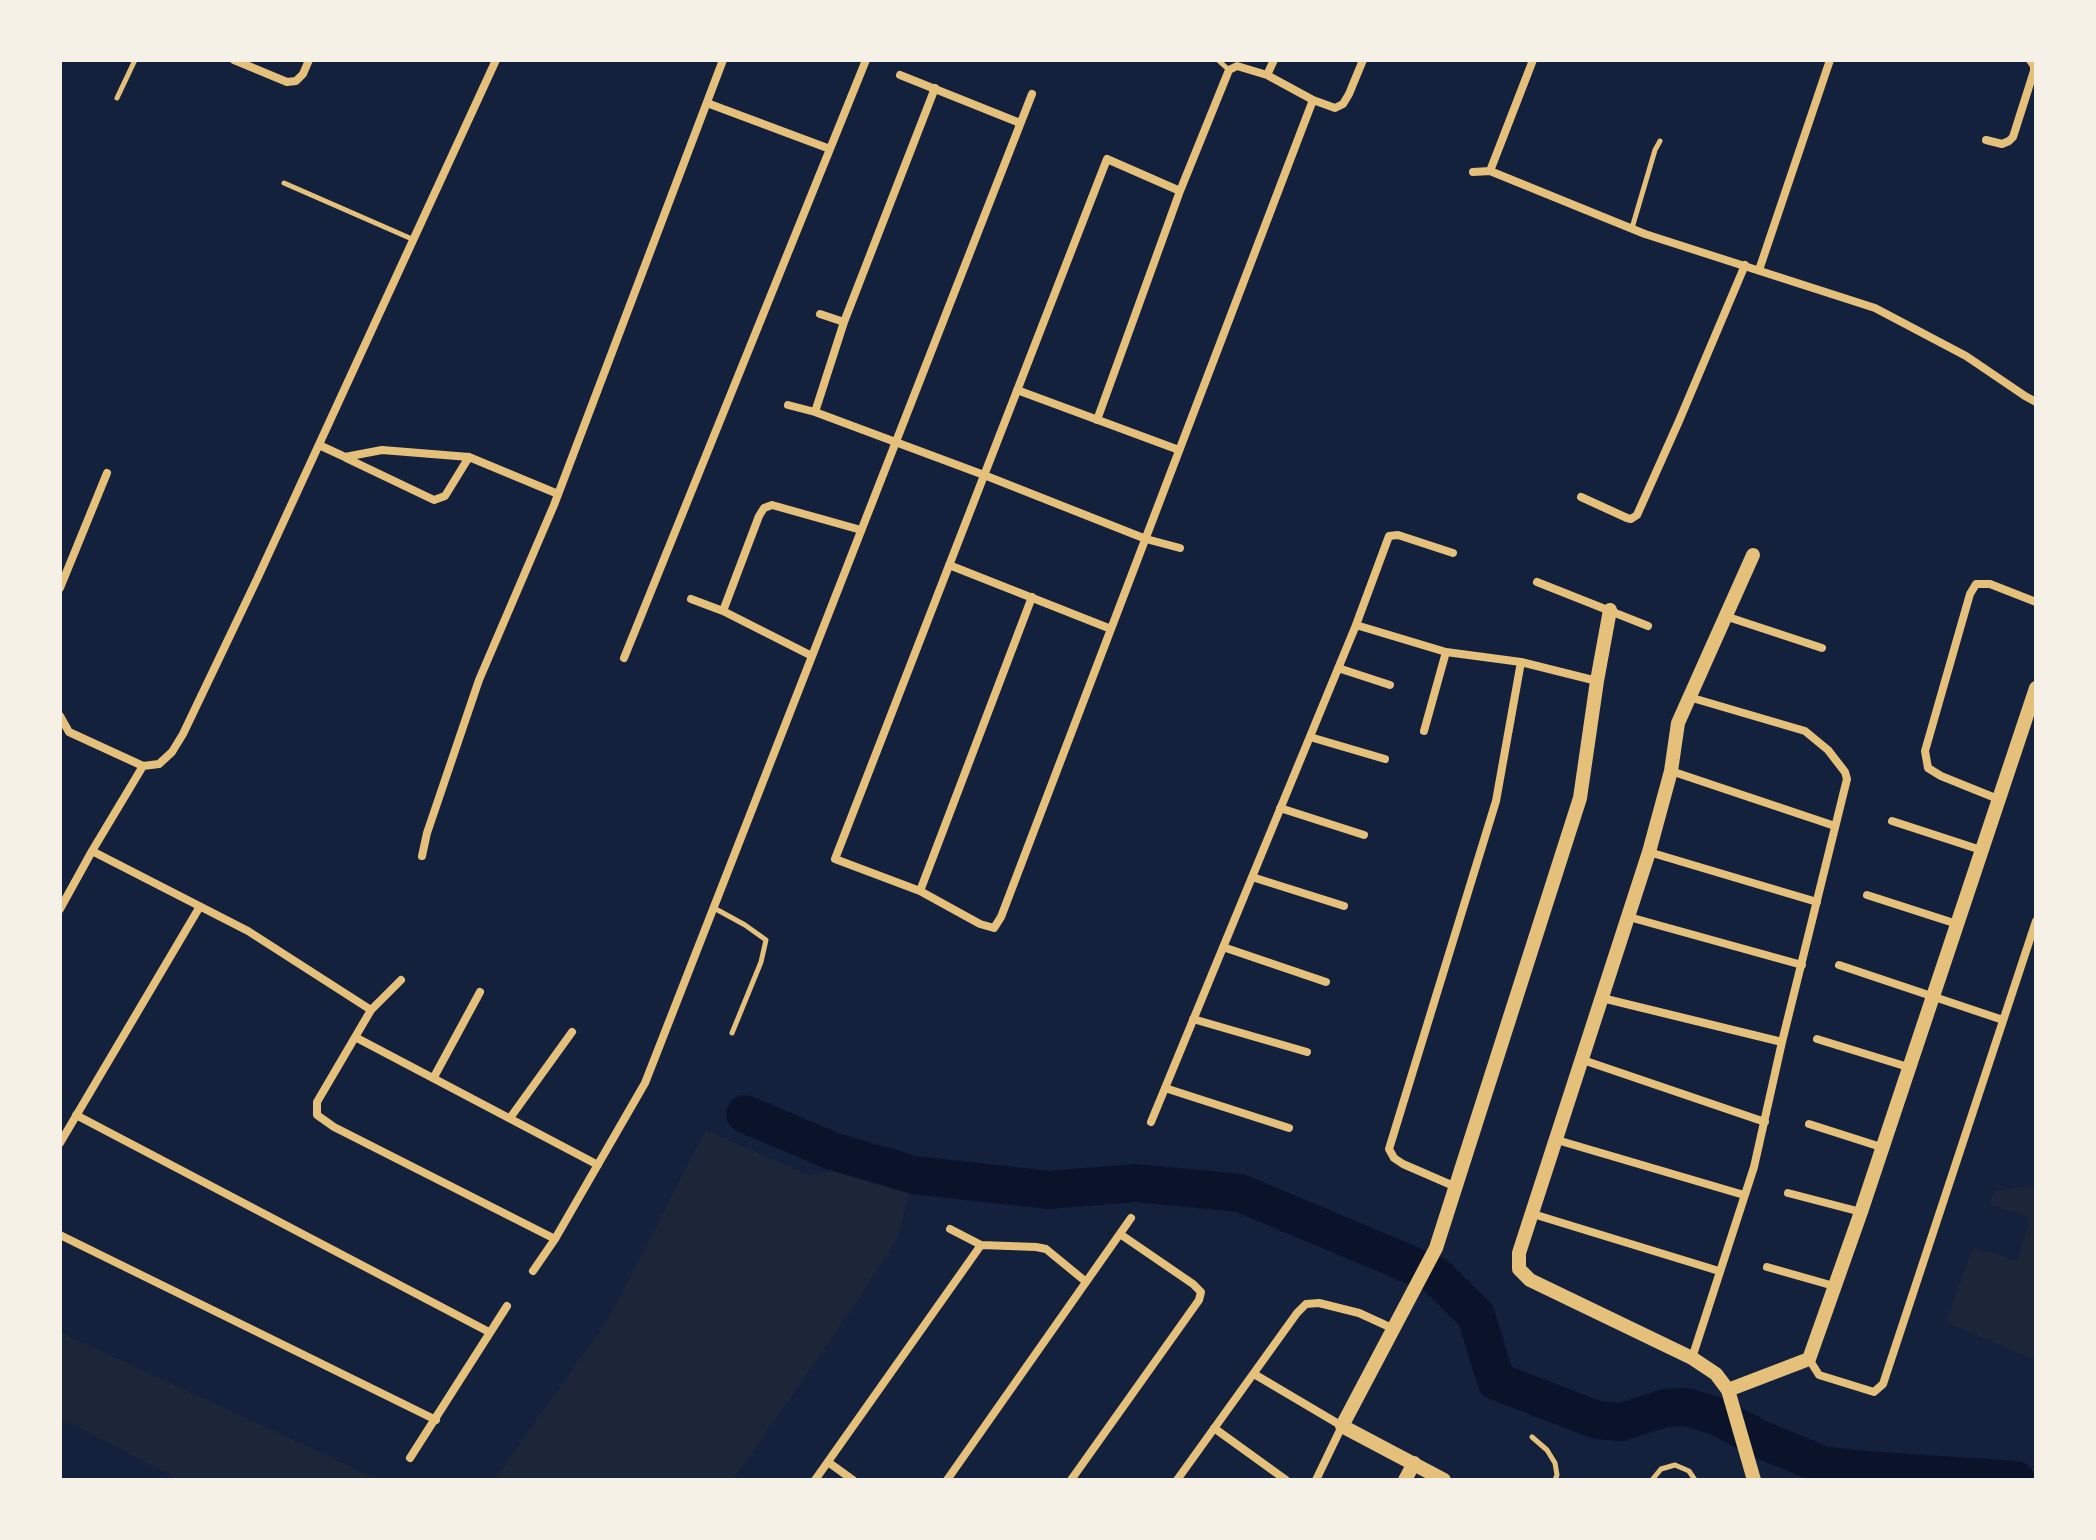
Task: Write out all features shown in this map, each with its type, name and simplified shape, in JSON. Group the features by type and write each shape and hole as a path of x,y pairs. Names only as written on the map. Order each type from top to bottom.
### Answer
{"street":[{"path":"234,60 287,82 296,81 303,74 309,60"},
{"path":"60,716 69,732 143,766 159,764 172,752 253,589 496,60"},
{"path":"422,856 479,680 558,494 723,60"},
{"path":"624,658 866,60"},
{"path":"1267,75 1274,60"},
{"path":"1097,420 1180,191 1229,70 1237,66 1267,75 1313,100 1335,108 1343,104 1349,94 1363,60"},
{"path":"1490,171 1533,60"},
{"path":"1759,270 1830,60"},
{"path":"1986,140 2002,144 2013,137 2034,71 2030,60"},
{"path":"900,75 1020,123"},
{"path":"815,412 847,310 935,88"},
{"path":"533,1271 555,1239 645,1083 1032,94"},
{"path":"1180,191 1107,159 835,859 920,891 980,924 994,928 1001,917 1313,100"},
{"path":"707,103 830,149"},
{"path":"1473,172 1490,171 1632,228 1875,308 1966,356 2036,402"},
{"path":"1581,497 1627,518 1637,515 1745,265"},
{"path":"820,314 844,322"},
{"path":"1017,390 1179,450"},
{"path":"788,405 815,412 984,475 1146,539 1180,548"},
{"path":"319,445 434,500 445,496 469,457"},
{"path":"345,457 382,450 469,457 558,494"},
{"path":"60,588 107,473"},
{"path":"723,611 764,508 772,505 861,530"},
{"path":"1151,1122 1356,625 1389,536 1398,535 1453,553"},
{"path":"1752,1474 1728,1390 1716,1374 1692,1358 1530,1280 1519,1269 1519,1253 1649,852 1671,771 1678,723 1753,555"},
{"path":"949,565 1111,629"},
{"path":"1537,582 1648,626"},
{"path":"1998,799 1928,768 1925,751 1970,594 1976,584 1990,584 2036,602"},
{"path":"920,891 1032,597"},
{"path":"691,599 723,611 812,656"},
{"path":"1316,1480 1436,1248 1580,798 1610,610"},
{"path":"1725,616 1822,648"},
{"path":"1356,625 1446,652 1521,662 1597,681"},
{"path":"1424,731 1446,652"},
{"path":"1456,1187 1403,1164 1394,1158 1389,1149 1496,801 1521,662"},
{"path":"1338,668 1390,685"},
{"path":"1809,1359 2036,688"},
{"path":"1689,697 1805,731 1828,750 1847,779 1754,1167 1692,1358"},
{"path":"1310,737 1385,759"},
{"path":"60,909 143,766"},
{"path":"1671,771 1835,826"},
{"path":"1280,808 1364,835"},
{"path":"1892,821 1981,850"},
{"path":"92,851 248,931 371,1010"},
{"path":"1649,852 1817,902"},
{"path":"1252,877 1344,906"},
{"path":"1867,895 1957,924"},
{"path":"60,1143 199,908"},
{"path":"1629,917 1802,965"},
{"path":"1809,1359 1819,1375 1874,1392 1883,1384 2036,921"},
{"path":"1223,947 1326,982"},
{"path":"1839,965 2003,1020"},
{"path":"401,980 371,1010 317,1102 317,1115 334,1127 555,1239"},
{"path":"434,1077 480,992"},
{"path":"1602,998 1782,1042"},
{"path":"1193,1019 1307,1052"},
{"path":"510,1118 572,1032"},
{"path":"355,1037 598,1165"},
{"path":"1817,1039 1908,1067"},
{"path":"1580,1059 1765,1122"},
{"path":"1165,1088 1289,1128"},
{"path":"76,1115 489,1332"},
{"path":"1809,1124 1881,1147"},
{"path":"1557,1140 1744,1195"},
{"path":"1788,1193 1861,1212"},
{"path":"1533,1214 1719,1271"},
{"path":"947,1480 1131,1218"},
{"path":"950,1229 981,1245 1046,1249 1085,1281"},
{"path":"1071,1480 1199,1300 1201,1292 1120,1234"},
{"path":"60,1235 436,1420"},
{"path":"815,1480 981,1245"},
{"path":"1767,1267 1834,1286"},
{"path":"1177,1480 1306,1304 1319,1303 1359,1313 1394,1329"},
{"path":"410,1458 507,1306"},
{"path":"1728,1390 1809,1359"},
{"path":"1254,1374 1342,1426 1444,1480"},
{"path":"1214,1428 1286,1480"},
{"path":"828,1462 853,1480"},
{"path":"1405,1480 1414,1463"}],"lane":[{"path":"117,98 135,60"},
{"path":"1218,60 1229,70"},
{"path":"1632,228 1660,141"},
{"path":"284,183 413,240"},
{"path":"714,908 766,940 761,962 732,1033"},
{"path":"1532,1437 1547,1450 1555,1463 1555,1480"},
{"path":"1652,1480 1661,1469 1675,1465 1689,1471 1695,1480"}],"shaded area":[{"path":"706,1130 808,1175 858,1167 875,1147 944,1172 937,1182 911,1184 898,1237 733,1480 494,1480 607,1321"},
{"path":"2029,1186 2036,1190 2036,1360 1946,1322 1973,1247 2017,1261 2030,1218 1989,1204 1995,1191"},
{"path":"60,1332 379,1480 180,1480 60,1418"}],"waterway":[{"path":"745,1114 832,1151 914,1175 1048,1190 1136,1183 1240,1193 1435,1275 1476,1315 1496,1381 1597,1420 1621,1422 1665,1408 1686,1407 1716,1416 1762,1440 1823,1465 2016,1480"}]}
